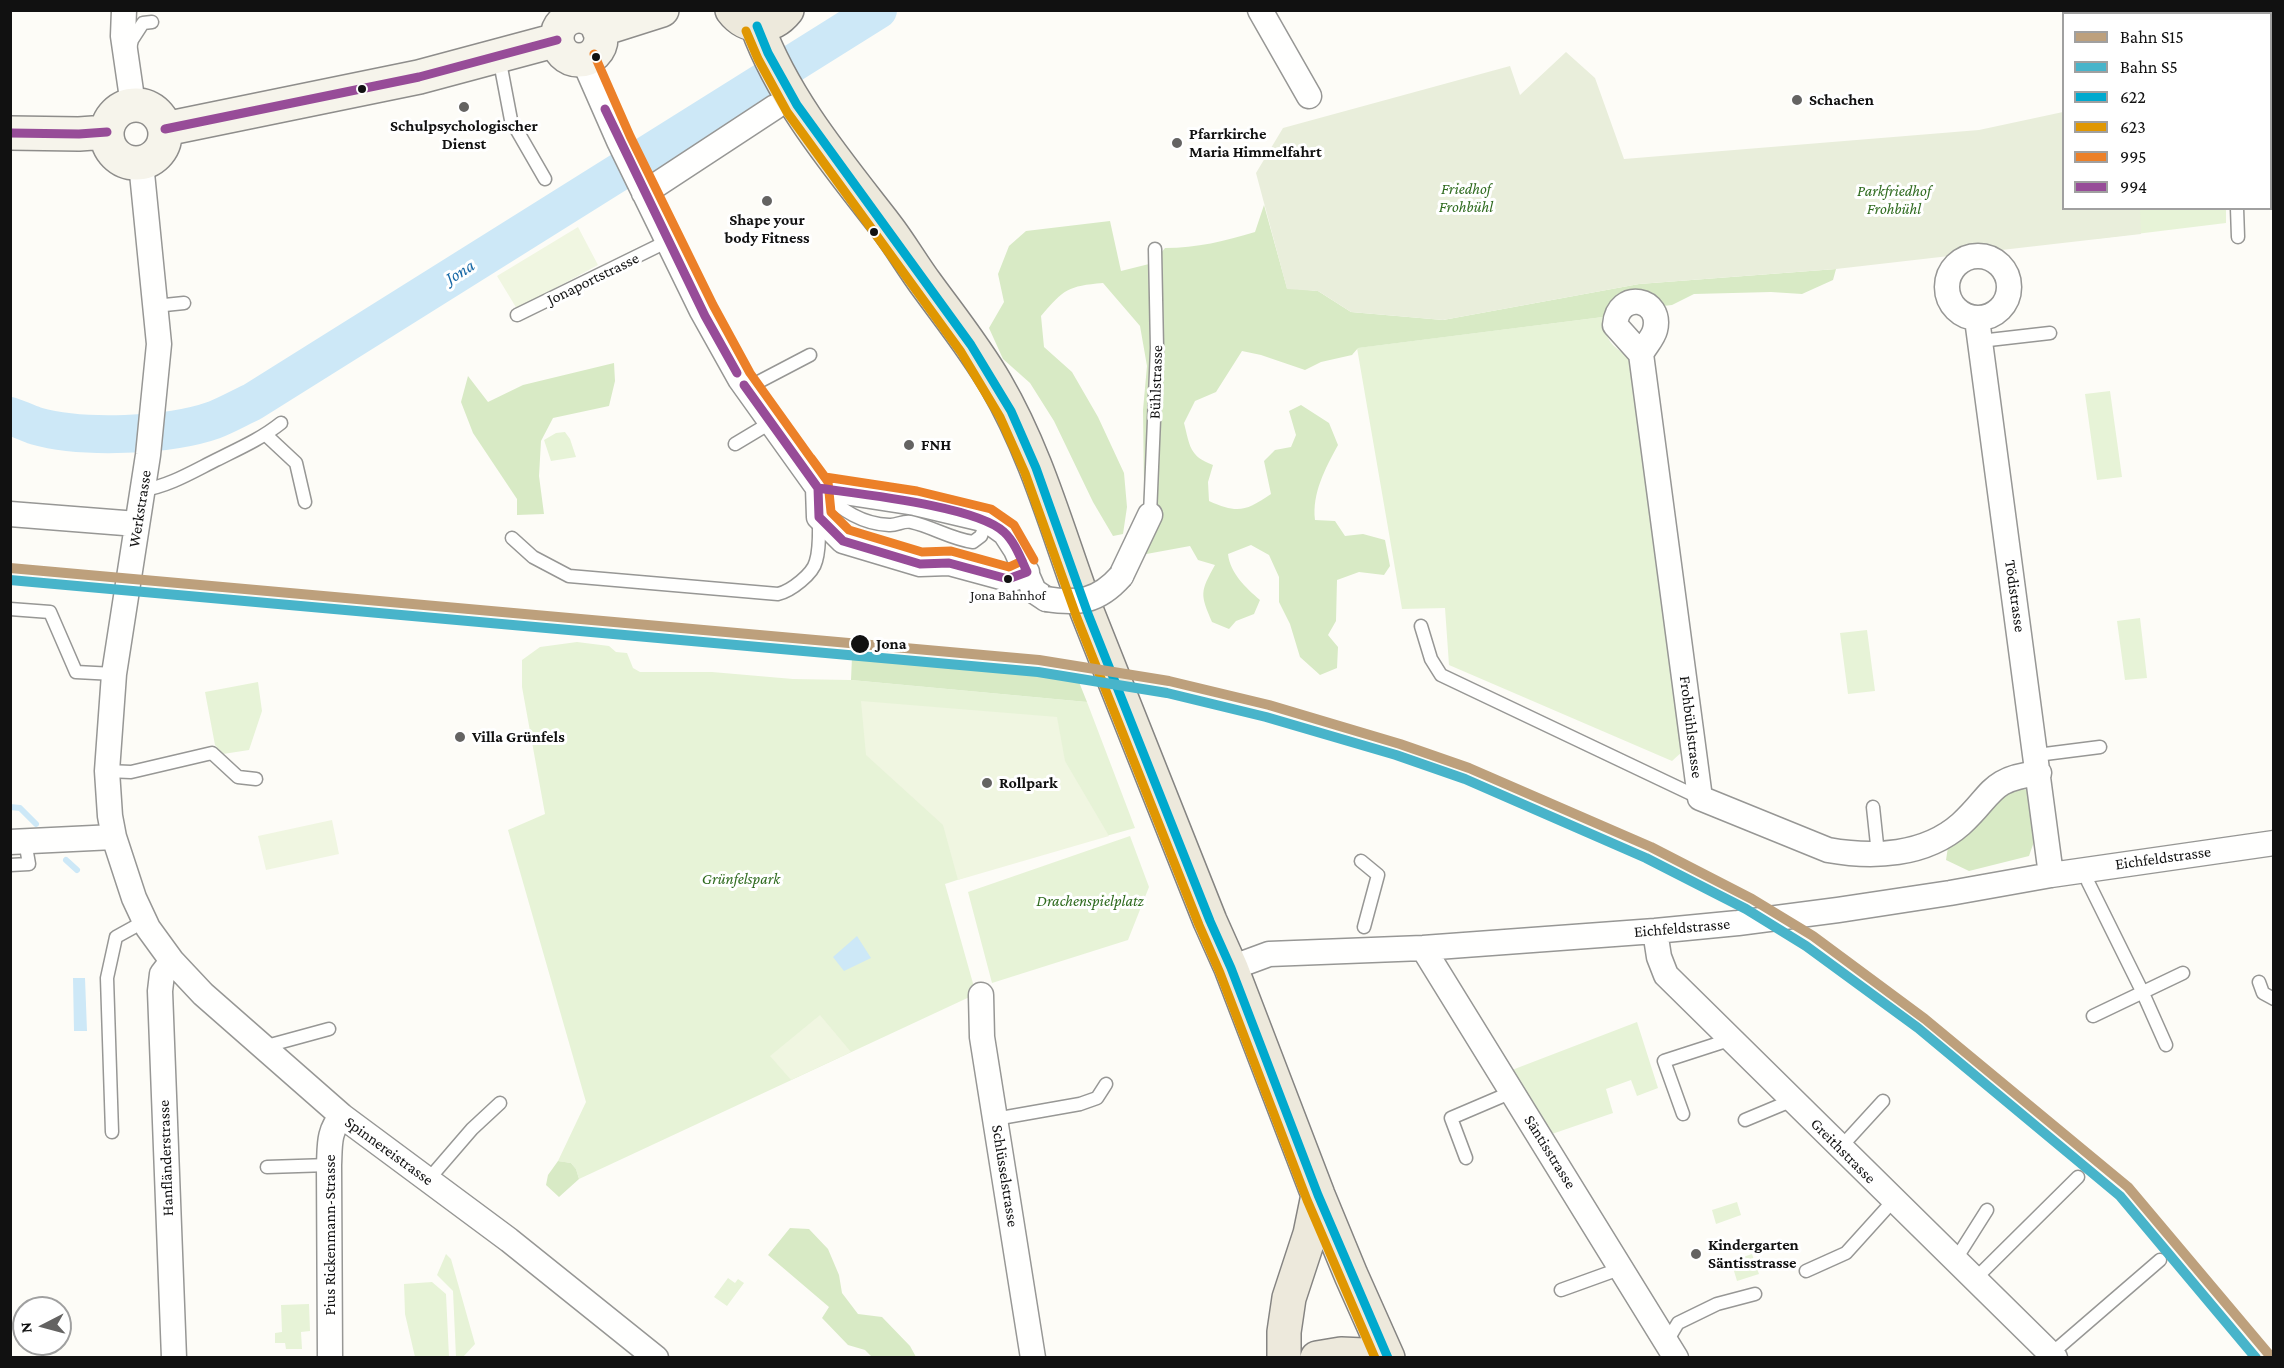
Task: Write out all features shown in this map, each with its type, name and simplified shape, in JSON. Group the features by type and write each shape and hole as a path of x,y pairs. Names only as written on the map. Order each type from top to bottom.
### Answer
{"main road":[{"path":"787,10 781,18 770,24 752,28 784,101 850,179 889,230 926,285 958,325 997,385 1039,471 1088,612 1206,910 1232,968 1318,1195 1387,1357 1341,1354 1317,1358"},
{"path":"1284,1358 1288,1298 1310,1234 1318,1195"}],"street":[{"path":"124,10 123,36 133,105"},
{"path":"1260,10 1309,96"},
{"path":"599,30 653,12"},
{"path":"576,16 590,19 599,30 599,45 590,56 574,59 560,49 557,40 558,32 561,24 568,19 576,16"},
{"path":"165,129 408,80 557,40"},
{"path":"583,59 619,141 702,311 747,388 818,488 819,517 843,541 920,564 949,564 1008,579 1027,572"},
{"path":"643,190 784,101"},
{"path":"133,105 142,105 157,113 165,129 165,138 157,155 141,163 124,161 117,156 111,149 106,132 115,114 133,105"},
{"path":"10,133 79,135 106,132"},
{"name":"Werkstrasse","path":"141,163 159,344 148,455 114,674 107,771 114,837 126,878 145,921"},
{"name":"Tödistrasse","path":"1978,330 2038,764 2051,875"},
{"name":"Frohbühlstrasse","path":"1641,354 1700,798 1828,850 1850,854 1878,854 1911,850 1945,835 1961,824 1989,791 2003,781 2038,764"},
{"path":"818,488 915,503 987,520 1005,533 1027,572 1034,591 1046,599 1072,603 1109,590 1121,576 1150,515"},
{"path":"10,514 137,524"},
{"path":"18,842 114,837"},
{"name":"Eichfeldstrasse","path":"1232,968 1269,954 1423,948 1655,931 1838,910 2086,869 2274,843"},
{"name":"Spinnereistrasse","path":"145,921 172,961 203,994 342,1116 509,1240 656,1358"},
{"name":"Greithstrasse","path":"1655,931 1659,957 1666,975 2053,1356"},
{"name":"Säntisstrasse","path":"1423,948 1622,1268 1671,1353"},
{"name":"Hanfländerstrasse","path":"172,961 162,974 160,991 174,1358"},
{"name":"Schlüsselstrasse","path":"981,995 982,1037 1033,1358"},
{"name":"Pius Rickenmann-Strasse","path":"330,1358 330,1134 333,1126 342,1116"}],"lane":[{"path":"126,61 132,40 143,23 152,22"},
{"path":"499,57 511,120 545,179"},
{"path":"2238,210 2238,237"},
{"name":"Jonaportstrasse","path":"517,315 668,241"},
{"name":"Bühlstrasse","path":"1150,515 1157,348 1155,249"},
{"path":"155,306 184,303"},
{"path":"1978,330 2050,333"},
{"path":"747,388 810,355"},
{"path":"143,490 175,481 266,435 280,423"},
{"path":"735,444 770,423"},
{"path":"266,435 296,463 305,502"},
{"path":"512,538 533,557 569,576 778,594 796,586 816,563 819,517"},
{"path":"10,609 50,612 76,672 114,674"},
{"path":"1421,626 1431,659 1441,675 1700,798"},
{"path":"2038,764 2100,747"},
{"path":"107,771 131,772 212,753 238,777 256,779"},
{"path":"1873,807 1878,854"},
{"path":"10,865 29,864 18,842"},
{"path":"1361,861 1378,874 1364,927"},
{"path":"2086,869 2088,882 2166,1045"},
{"path":"112,1132 107,978 116,937 145,921"},
{"path":"2093,1016 2183,973"},
{"path":"2259,982 2263,993 2274,999"},
{"path":"267,1050 274,1044 329,1029"},
{"path":"1683,1114 1664,1061 1732,1039"},
{"path":"995,1119 1080,1104 1097,1098 1106,1084"},
{"path":"1466,1158 1452,1118 1512,1092"},
{"path":"1745,1120 1793,1100"},
{"path":"1840,1148 1883,1101"},
{"path":"428,1180 472,1129 500,1102"},
{"path":"267,1167 329,1165"},
{"path":"1975,1279 2078,1177"},
{"path":"1806,1270 1846,1253 1893,1201"},
{"path":"1956,1259 1987,1210"},
{"path":"2053,1356 2160,1260"},
{"path":"1561,1290 1622,1268"},
{"path":"1671,1353 1678,1323 1717,1304 1755,1294"}],"green space":[{"name":"Friedhof Frohbühl","path":"1566,52 1595,78 1624,159 1979,130 2062,112 2062,210 2140,210 2141,234 1836,269 1639,284 1443,320 1351,312 1318,291 1287,289 1256,173 1283,128 1510,66 1520,95"},
{"path":"1264,205 1287,288 1318,291 1351,312 1443,320 1639,284 1836,269 1833,280 1802,294 1771,292 1694,294 1672,305 1654,307 1620,300 1603,317 1358,348 1352,355 1321,362 1305,370 1242,351 1216,392 1195,401 1184,423 1189,444 1195,454 1213,465 1208,482 1209,501 1227,508 1242,509 1271,494 1264,461 1275,450 1291,447 1296,435 1289,411 1301,405 1329,423 1338,445 1324,472 1318,491 1315,520 1335,521 1345,536 1363,534 1385,540 1390,566 1384,575 1359,572 1337,580 1336,621 1328,635 1338,647 1337,668 1320,675 1300,657 1290,624 1279,602 1279,577 1269,555 1251,545 1228,554 1235,574 1260,600 1254,614 1236,621 1229,629 1212,622 1205,605 1204,588 1215,565 1198,560 1190,546 1141,555 1144,490 1143,410 1147,366 1140,326 1103,283 1068,290 1061,294 1041,316 1044,347 1072,372 1098,417 1124,473 1127,507 1123,534 1113,536 1093,502 1054,421 1030,383 1003,359 989,328 1004,302 998,274 1009,246 1026,231 1110,221 1121,271 1153,263 1165,248 1211,243 1255,232"},
{"path":"2117,210 2226,210 2226,223 2095,239"},
{"path":"578,227 598,265 517,309 497,276"},
{"path":"1603,317 1610,341 1629,357 1683,751 1672,761 1449,665 1445,608 1402,609 1357,348"},
{"path":"614,363 615,381 609,406 553,418 541,441 539,476 544,514 517,515 517,499 473,433 461,402 468,376 488,402 523,385"},
{"path":"2110,391 2122,477 2097,480 2085,394"},
{"path":"565,432 576,457 551,461 544,440 556,433"},
{"path":"2140,618 2147,678 2125,680 2117,621"},
{"path":"1867,630 1875,691 1848,694 1840,633"},
{"name":"Grünfelspark","path":"577,642 609,646 616,652 627,653 633,668 640,672 712,672 793,679 851,680 1087,702 1135,828 1012,862 945,884 976,994 579,1179 571,1163 558,1161 586,1102 508,830 545,814 522,687 522,660 540,647"},
{"path":"852,657 1077,677 1087,702 851,680"},
{"path":"258,682 262,711 249,750 223,754 215,745 205,692"},
{"name":"Rollpark","path":"861,701 1057,717 1065,761 1109,836 958,880 943,825 866,755"},
{"path":"2012,787 2027,790 2033,806 2037,833 2029,856 1969,871 1946,860 1948,847"},
{"path":"332,820 339,854 266,870 258,836"},
{"name":"Drachenspielplatz","path":"1130,836 1149,887 1128,940 992,983 968,892"},
{"path":"820,1015 851,1052 791,1080 770,1056"},
{"path":"1637,1022 1658,1088 1637,1096 1631,1080 1606,1089 1613,1113 1552,1134 1512,1070"},
{"path":"558,1161 571,1163 579,1179 559,1197 546,1185 548,1175"},
{"path":"1737,1202 1741,1215 1716,1224 1712,1210"},
{"path":"790,1228 809,1229 828,1249 839,1275 842,1293 858,1314 882,1317 910,1346 916,1357 872,1357 865,1350 848,1345 822,1318 829,1307 768,1255"},
{"path":"446,1254 451,1259 475,1344 463,1357 456,1357 453,1291 437,1275"},
{"path":"1752,1254 1759,1274 1737,1281 1731,1261"},
{"path":"728,1278 735,1283 738,1279 744,1283 727,1306 714,1297"},
{"path":"432,1282 446,1294 449,1357 415,1357 405,1314 404,1284"},
{"path":"309,1304 310,1331 301,1332 302,1349 286,1349 285,1343 275,1343 275,1333 282,1332 281,1305"}],"water":[{"path":"857,936 871,958 844,971 833,957"},
{"path":"73,978 85,978 87,1031 74,1031"}],"waterway":[{"name":"Jona","path":"10,416 36,426 55,430 101,434 174,430 224,416 252,402 878,10"},
{"path":"10,807 20,808 36,824"},
{"path":"66,860 77,870"}],"rail line":[{"name":"S15","path":"10,568 1039,660 1169,681 1269,705 1400,744 1469,768 1651,847 1752,899 1813,936 1925,1019 2128,1187 2272,1358"},
{"name":"S5","path":"10,580 1038,672 1167,693 1266,717 1396,755 1465,779 1646,858 1746,909 1806,946 1918,1028 2120,1196 2256,1358"}],"transit line":[{"name":"622","path":"757,26 768,53 797,105 971,345 1011,411 1036,468 1088,614 1210,921 1231,968 1318,1195 1388,1358"},
{"name":"623","path":"746,31 758,59 787,112 961,352 1000,417 1025,473 1077,618 1220,973 1307,1200 1375,1358"},
{"name":"994","path":"165,129 419,77 557,40"},
{"name":"995","path":"594,54 630,136 713,305 750,373 828,482 831,512 849,530 922,552 951,551 1009,567 1022,561"},
{"name":"994","path":"605,109 705,316"},
{"name":"994","path":"605,109 705,316"},
{"name":"994","path":"10,133 107,132"},
{"name":"994","path":"705,316 737,373"},
{"name":"994","path":"705,316 737,373"},
{"name":"994","path":"744,385 818,488"},
{"name":"994","path":"744,385 818,488"},
{"name":"995","path":"811,458 825,477 917,491 991,509 1014,525 1034,560"},
{"name":"994","path":"818,488 916,502 969,515 990,523 1004,532 1011,541 1027,572 1008,579 949,563 920,564 843,541 819,517 818,488"}],"place":[{"name":"Schachen","path":"1797,100"},
{"name":"Schulpsychologischer Dienst","path":"464,107"},
{"name":"Pfarrkirche Maria Himmelfahrt","path":"1177,143"},
{"name":"Shape your body Fitness","path":"767,201"},
{"name":"FNH","path":"909,445"},
{"name":"Jona Bahnhof","path":"1008,579"},
{"name":"Jona","path":"860,644"},
{"name":"Villa Grünfels","path":"460,737"},
{"name":"Rollpark","path":"987,783"},
{"name":"Kindergarten Säntisstrasse","path":"1696,1254"}],"park label":[{"name":"Parkfriedhof Frohbühl","path":"1894,200"}]}
